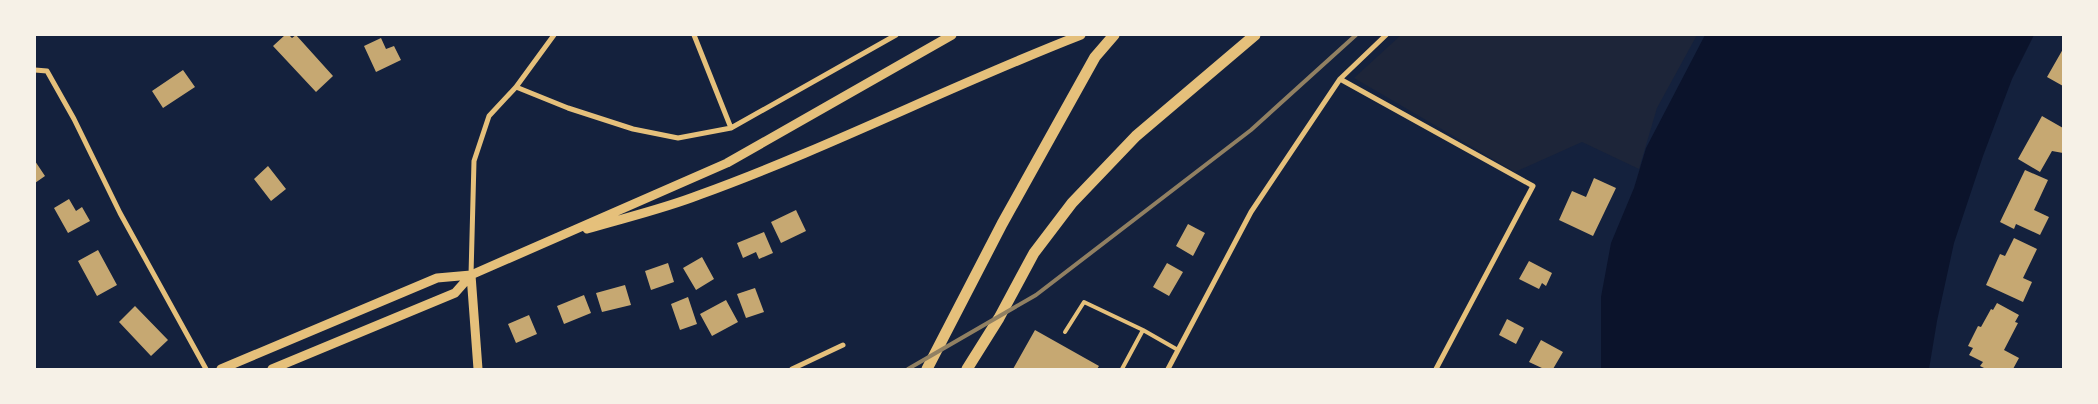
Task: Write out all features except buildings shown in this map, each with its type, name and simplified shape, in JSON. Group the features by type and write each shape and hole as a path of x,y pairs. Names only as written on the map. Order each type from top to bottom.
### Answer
{"main road":[{"path":"927,369 1002,224 1095,57 1114,35"},
{"path":"967,369 999,318 1034,253 1072,203 1136,136 1255,35"}],"street":[{"path":"478,369 471,275 474,161 489,116 516,88 554,35"},
{"path":"694,35 731,128"},
{"path":"516,88 577,111 633,128 678,138 731,128 896,35"},
{"path":"221,369 436,278 471,275 727,163 952,35"},
{"path":"546,241 698,196 856,132 1081,35"},
{"path":"1168,369 1250,212 1340,79 1386,35"},
{"path":"35,70 46,71 59,91 120,213 206,369"},
{"path":"1340,79 1533,186 1436,369"},
{"path":"272,369 455,293 471,275"},
{"path":"792,369 843,345"}],"lane":[{"path":"1065,332 1084,302 1143,330 1178,350"},
{"path":"1122,369 1143,330"}],"shaded area":[{"path":"1401,35 1697,35 1657,108 1639,169 1582,142 1515,172 1354,78"},
{"path":"1705,35 2034,35 2012,79 1983,156 1954,243 1929,369 1601,369 1601,297 1611,243 1634,188 1646,148"}],"railway":[{"path":"908,369 1036,295 1251,130 1356,35"}]}
